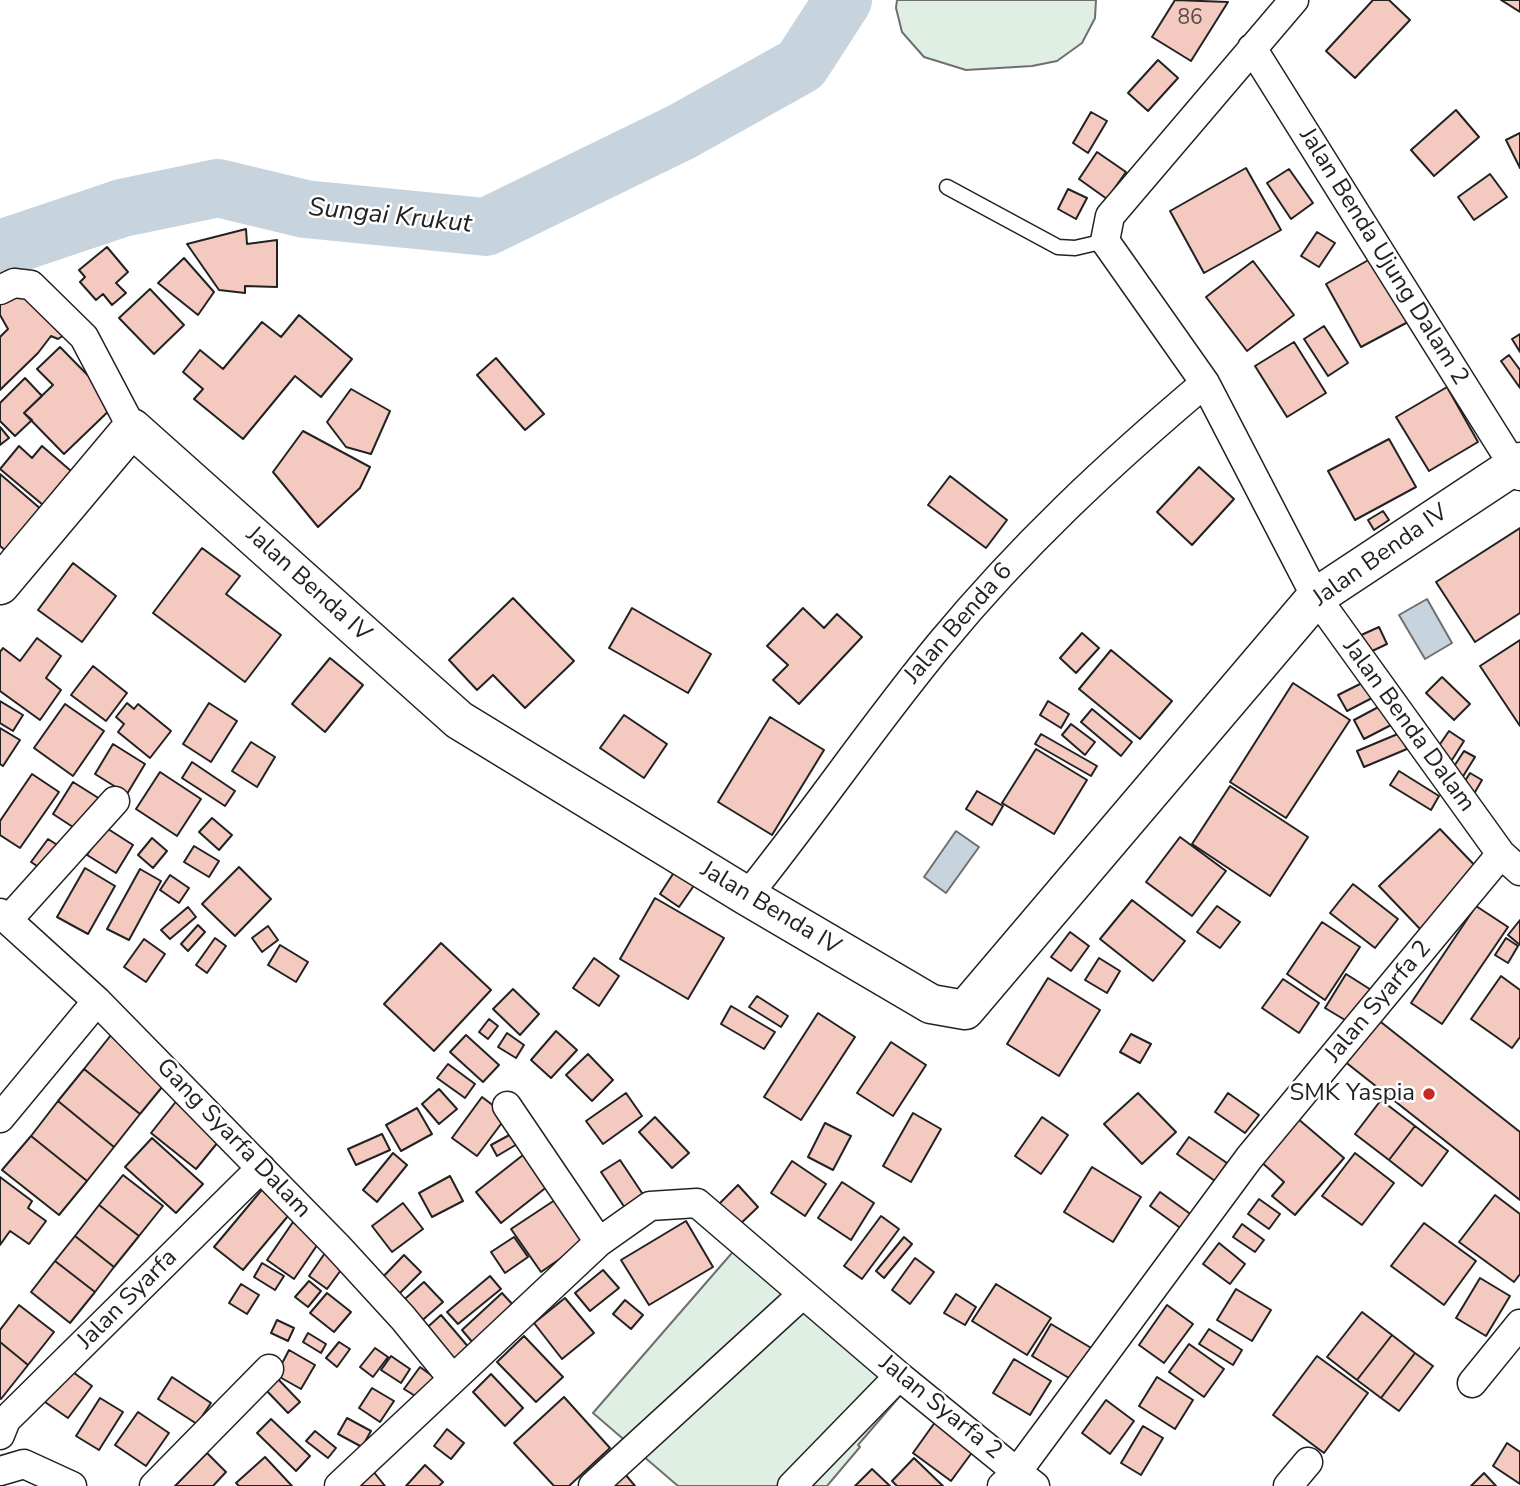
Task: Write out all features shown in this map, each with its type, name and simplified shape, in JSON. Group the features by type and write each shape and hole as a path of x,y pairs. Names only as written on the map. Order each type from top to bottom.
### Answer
{"street":[{"path":"1105,241 1110,216 1294,0"},
{"name":"Jalan Benda Ujung Dalam 2","path":"1252,48 1518,468"},
{"name":"Jalan Benda Dalam","path":"1105,241 1205,383 1315,597 1510,863"},
{"path":"0,290 14,283 31,285 84,337 132,428 0,585"},
{"name":"Jalan Benda 6","path":"747,896 869,733 1002,573 1081,491 1205,383"},
{"name":"Jalan Benda IV","path":"132,428 459,720 747,896 931,1004 965,1010 1315,597 1518,468"},
{"path":"4,917 116,801"},
{"name":"Jalan Syarfa 2","path":"340,1486 599,1242 650,1206 697,1203 1018,1481 1249,1158 1510,863"},
{"name":"Gang Syarfa Dalam","path":"4,917 97,1001 261,1168 403,1318 452,1378"},
{"path":"0,1118 97,1001"},
{"path":"507,1106 599,1242"},
{"name":"Jalan Syarfa","path":"0,1435 6,1420 261,1168"},
{"path":"593,1486 803,1294"},
{"path":"1472,1383 1520,1324"},
{"path":"155,1486 269,1369"},
{"path":"792,1486 899,1376"},
{"path":"1288,1486 1308,1462"},
{"path":"1,1467 24,1464 72,1486"}],"lane":[{"path":"947,187 1058,247 1075,248 1105,241"}],"green space":[{"path":"897,0 1096,0 1095,18 1082,43 1057,61 1032,66 966,70 924,57 902,32 896,8"},
{"path":"751,1231 918,1375 827,1486 678,1486 593,1413"}],"shaded area":[{"path":"1427,599 1452,643 1425,659 1399,615"},
{"path":"956,831 979,847 946,893 924,877"}],"building":[{"path":"1175,0 1228,2 1191,61 1152,37"},
{"path":"1373,0 1389,0 1410,20 1355,78 1326,51"},
{"path":"1501,0 1520,0 1520,12"},
{"path":"1158,60 1178,78 1148,111 1128,93"},
{"path":"1456,110 1479,137 1434,176 1411,150"},
{"path":"1091,112 1107,121 1088,153 1073,143"},
{"path":"1520,133 1520,168 1506,140"},
{"path":"1097,152 1126,172 1107,199 1079,179"},
{"path":"1246,168 1281,230 1204,273 1170,211"},
{"path":"1289,169 1313,203 1291,219 1267,183"},
{"path":"1490,174 1507,197 1474,220 1458,197"},
{"path":"1068,189 1087,198 1076,219 1058,209"},
{"path":"246,229 247,244 277,240 277,287 245,286 245,293 219,290 187,244"},
{"path":"1317,232 1335,243 1319,267 1301,256"},
{"path":"107,247 128,272 116,283 126,293 112,305 103,294 96,300 80,282 85,277 79,270"},
{"path":"184,258 214,292 198,315 158,283"},
{"path":"1372,258 1408,322 1361,347 1326,284"},
{"path":"1253,261 1294,315 1247,351 1206,297"},
{"path":"23,285 72,330 58,339 51,336 38,353 0,390 0,337 8,329 0,315 0,302"},
{"path":"150,289 184,325 154,354 119,318"},
{"path":"299,315 352,359 321,397 295,376 243,439 194,399 203,389 183,372 200,350 223,369 262,322 281,337"},
{"path":"1324,326 1348,363 1328,376 1304,339"},
{"path":"1520,334 1520,352 1512,339"},
{"path":"1294,342 1326,393 1287,417 1255,366"},
{"path":"60,347 116,404 64,454 24,413 53,385 37,369"},
{"path":"1509,355 1520,370 1520,388 1501,361"},
{"path":"496,358 544,414 525,430 477,375"},
{"path":"25,378 42,396 24,413 32,420 15,436 0,421 0,403"},
{"path":"1447,387 1478,442 1429,471 1396,417"},
{"path":"351,389 390,411 371,454 346,447 327,422"},
{"path":"0,427 9,438 0,445"},
{"path":"303,431 370,467 360,488 318,527 273,472"},
{"path":"1389,439 1416,487 1355,520 1328,471"},
{"path":"19,446 32,458 42,446 71,471 43,505 0,469"},
{"path":"1199,467 1234,499 1192,545 1157,512"},
{"path":"0,474 42,510 7,552 0,546"},
{"path":"950,476 1007,520 986,548 928,505"},
{"path":"1383,511 1389,520 1374,530 1368,520"},
{"path":"1520,528 1520,613 1475,642 1436,582"},
{"path":"202,548 240,576 226,594 281,635 245,682 153,613"},
{"path":"73,563 116,596 82,642 38,610"},
{"path":"513,598 574,661 525,708 493,675 477,690 449,660"},
{"path":"632,608 711,654 688,693 609,648"},
{"path":"803,608 824,628 837,614 862,637 799,704 773,680 788,665 767,646"},
{"path":"1379,627 1387,644 1368,653 1359,636"},
{"path":"1082,633 1099,648 1076,673 1060,658"},
{"path":"37,638 61,656 46,678 61,690 40,720 0,691 0,652 3,648 20,661"},
{"path":"1520,640 1520,726 1480,666"},
{"path":"1111,650 1172,701 1140,739 1079,689"},
{"path":"330,658 363,685 325,732 292,704"},
{"path":"93,666 127,693 106,721 71,695"},
{"path":"1442,677 1470,704 1454,720 1426,693"},
{"path":"1366,681 1374,697 1347,711 1338,695"},
{"path":"1293,683 1350,720 1286,818 1230,782"},
{"path":"0,701 23,715 13,731 0,723"},
{"path":"1048,701 1069,714 1061,728 1040,715"},
{"path":"127,703 134,709 138,704 171,731 150,758 118,732 124,724 116,717"},
{"path":"209,703 237,721 211,762 183,744"},
{"path":"65,704 104,731 73,776 34,748"},
{"path":"1384,704 1395,723 1364,739 1354,720"},
{"path":"1092,709 1132,742 1121,756 1081,722"},
{"path":"624,715 667,744 644,778 600,748"},
{"path":"770,717 824,750 772,835 718,802"},
{"path":"1071,724 1095,742 1085,755 1062,735"},
{"path":"0,728 20,740 3,766 0,764"},
{"path":"1449,731 1464,741 1452,760 1436,750"},
{"path":"1400,733 1407,749 1364,767 1357,751"},
{"path":"1041,734 1097,766 1091,776 1035,744"},
{"path":"251,742 275,757 257,787 232,771"},
{"path":"113,744 145,764 127,794 95,774"},
{"path":"1036,749 1087,780 1054,834 1002,803"},
{"path":"1464,751 1475,757 1462,778 1451,771"},
{"path":"192,762 235,791 225,806 182,778"},
{"path":"1399,771 1439,796 1431,810 1390,785"},
{"path":"160,772 201,799 177,836 136,809"},
{"path":"1470,773 1482,780 1471,799 1458,792"},
{"path":"32,774 59,792 20,848 0,835 0,821"},
{"path":"73,782 100,799 79,831 53,814"},
{"path":"1230,786 1308,837 1270,896 1192,844"},
{"path":"977,791 1003,806 992,825 966,809"},
{"path":"212,818 232,835 219,850 199,832"},
{"path":"105,827 133,845 116,873 87,855"},
{"path":"1440,829 1482,873 1421,930 1379,886"},
{"path":"1180,837 1226,871 1192,916 1146,882"},
{"path":"152,838 167,851 153,868 138,855"},
{"path":"48,839 62,848 46,872 31,862"},
{"path":"194,846 219,861 209,877 184,862"},
{"path":"682,860 702,874 679,907 660,894"},
{"path":"239,867 271,899 235,936 202,904"},
{"path":"85,868 115,886 88,934 57,917"},
{"path":"140,869 161,881 129,940 107,929"},
{"path":"170,875 189,888 179,903 160,890"},
{"path":"1353,884 1398,919 1375,948 1330,913"},
{"path":"655,898 724,938 688,999 620,959"},
{"path":"1132,900 1185,941 1153,981 1100,939"},
{"path":"1217,906 1240,922 1220,948 1197,932"},
{"path":"1476,906 1508,927 1442,1024 1411,1003"},
{"path":"188,907 196,917 170,939 161,930"},
{"path":"1520,920 1520,945 1508,935"},
{"path":"1322,922 1360,947 1325,1000 1287,974"},
{"path":"198,925 205,932 188,951 181,944"},
{"path":"268,926 278,940 262,952 252,938"},
{"path":"1070,932 1089,946 1071,971 1051,957"},
{"path":"215,938 226,946 207,973 196,965"},
{"path":"1506,938 1518,946 1508,963 1495,955"},
{"path":"144,939 165,954 146,982 124,967"},
{"path":"441,943 491,990 434,1051 384,1004"},
{"path":"280,945 308,962 296,982 268,965"},
{"path":"594,958 619,976 599,1006 573,988"},
{"path":"1099,958 1120,971 1107,993 1085,980"},
{"path":"1346,974 1376,993 1355,1026 1325,1008"},
{"path":"1501,976 1520,990 1520,1037 1512,1048 1471,1019"},
{"path":"1048,978 1100,1010 1059,1076 1007,1044"},
{"path":"1283,979 1319,1003 1299,1033 1262,1008"},
{"path":"513,989 539,1014 520,1035 493,1009"},
{"path":"757,996 788,1016 781,1027 749,1007"},
{"path":"731,1006 775,1032 764,1049 721,1024"},
{"path":"818,1013 855,1037 801,1120 764,1097"},
{"name":"SMK Yaspia","path":"1372,1015 1520,1132 1520,1200 1339,1057"},
{"path":"489,1019 498,1026 488,1039 479,1032"},
{"path":"556,1031 577,1050 551,1078 531,1060"},
{"path":"507,1033 524,1045 516,1058 498,1047"},
{"path":"1131,1034 1151,1044 1140,1063 1120,1052"},
{"path":"111,1035 167,1081 140,1114 84,1069"},
{"path":"466,1035 499,1065 483,1082 450,1052"},
{"path":"891,1042 926,1065 893,1116 857,1093"},
{"path":"588,1054 613,1080 592,1101 566,1075"},
{"path":"448,1064 475,1084 465,1098 437,1078"},
{"path":"84,1069 140,1114 114,1147 58,1101"},
{"path":"439,1089 457,1109 439,1124 422,1104"},
{"path":"626,1093 642,1116 603,1144 586,1121"},
{"path":"1138,1093 1176,1132 1142,1164 1104,1124"},
{"path":"1228,1093 1259,1115 1245,1133 1215,1112"},
{"path":"482,1097 507,1116 477,1156 452,1138"},
{"path":"178,1099 223,1136 196,1169 151,1133"},
{"path":"1381,1100 1415,1126 1389,1160 1355,1134"},
{"path":"58,1101 114,1147 87,1181 31,1136"},
{"path":"417,1108 432,1134 401,1151 386,1125"},
{"path":"913,1113 941,1129 911,1182 883,1166"},
{"path":"655,1117 689,1153 672,1168 639,1132"},
{"path":"1042,1117 1068,1135 1041,1174 1015,1156"},
{"path":"1297,1118 1344,1158 1295,1215 1272,1196 1284,1182 1260,1161"},
{"path":"825,1123 851,1136 833,1170 808,1157"},
{"path":"1415,1126 1448,1151 1422,1186 1389,1160"},
{"path":"513,1133 519,1143 497,1156 491,1145"},
{"path":"382,1134 390,1150 356,1165 348,1149"},
{"path":"31,1136 87,1181 59,1215 2,1170"},
{"path":"1189,1137 1227,1163 1215,1181 1177,1154"},
{"path":"152,1138 203,1184 176,1213 125,1167"},
{"path":"393,1153 407,1165 377,1202 363,1190"},
{"path":"1355,1153 1394,1183 1362,1225 1322,1196"},
{"path":"523,1155 548,1186 501,1223 476,1192"},
{"path":"620,1160 644,1196 625,1208 601,1172"},
{"path":"792,1161 826,1184 805,1216 771,1193"},
{"path":"1092,1167 1141,1197 1113,1242 1064,1212"},
{"path":"123,1175 163,1206 139,1236 99,1205"},
{"path":"450,1176 463,1201 432,1217 419,1193"},
{"path":"0,1177 32,1201 28,1208 46,1221 29,1244 10,1231 0,1245"},
{"path":"842,1182 874,1203 851,1240 818,1218"},
{"path":"738,1185 758,1207 736,1228 716,1207"},
{"path":"265,1186 293,1210 243,1270 214,1247"},
{"path":"1160,1192 1196,1218 1186,1232 1150,1206"},
{"path":"1495,1195 1520,1214 1520,1274 1514,1282 1459,1242"},
{"path":"561,1196 590,1238 541,1272 511,1229"},
{"path":"1259,1199 1280,1214 1269,1229 1248,1214"},
{"path":"403,1203 423,1229 392,1252 372,1226"},
{"path":"99,1205 139,1236 114,1267 75,1236"},
{"path":"881,1216 899,1229 862,1279 844,1266"},
{"path":"686,1221 713,1267 649,1305 621,1260"},
{"path":"293,1222 320,1241 294,1279 267,1260"},
{"path":"1424,1223 1476,1261 1444,1305 1391,1266"},
{"path":"1242,1224 1264,1240 1255,1252 1233,1237"},
{"path":"75,1236 114,1267 95,1292 55,1261"},
{"path":"514,1237 528,1257 505,1273 491,1252"},
{"path":"904,1237 912,1244 884,1278 876,1271"},
{"path":"1219,1243 1245,1264 1230,1284 1203,1264"},
{"path":"325,1253 344,1266 327,1289 309,1276"},
{"path":"404,1255 421,1272 396,1297 379,1281"},
{"path":"915,1258 934,1272 910,1304 892,1290"},
{"path":"55,1261 95,1292 70,1323 31,1292"},
{"path":"262,1263 284,1276 275,1290 254,1277"},
{"path":"603,1270 619,1288 590,1311 575,1293"},
{"path":"490,1276 501,1289 458,1324 447,1312"},
{"path":"1480,1278 1510,1296 1486,1336 1456,1318"},
{"path":"309,1281 321,1291 308,1307 295,1297"},
{"path":"424,1282 443,1302 417,1325 398,1305"},
{"path":"241,1284 259,1295 247,1314 229,1303"},
{"path":"996,1284 1051,1318 1027,1355 972,1321"},
{"path":"1236,1289 1271,1310 1252,1341 1217,1320"},
{"path":"327,1293 351,1312 334,1332 310,1313"},
{"path":"502,1293 514,1306 473,1343 462,1330"},
{"path":"956,1294 976,1307 965,1325 944,1313"},
{"path":"565,1298 594,1333 562,1359 534,1323"},
{"path":"625,1300 643,1315 631,1329 613,1314"},
{"path":"19,1305 54,1332 28,1365 0,1342 0,1330"},
{"path":"1167,1305 1193,1324 1164,1363 1139,1345"},
{"path":"1362,1312 1392,1335 1357,1380 1327,1357"},
{"path":"441,1315 471,1350 450,1367 421,1333"},
{"path":"277,1320 294,1328 288,1341 271,1333"},
{"path":"1051,1324 1093,1349 1074,1381 1032,1356"},
{"path":"1209,1329 1242,1350 1233,1365 1199,1344"},
{"path":"308,1333 326,1344 321,1353 303,1342"},
{"path":"1392,1335 1415,1353 1381,1398 1357,1380"},
{"path":"524,1336 563,1377 536,1402 497,1362"},
{"path":"0,1342 28,1365 1,1399 0,1398"},
{"path":"339,1342 350,1349 337,1367 326,1358"},
{"path":"1189,1344 1224,1369 1204,1397 1169,1372"},
{"path":"375,1348 388,1357 373,1377 360,1367"},
{"path":"289,1350 315,1365 301,1389 276,1375"},
{"path":"1415,1353 1433,1366 1399,1411 1381,1398"},
{"path":"391,1356 410,1369 401,1383 381,1370"},
{"path":"1317,1356 1368,1393 1324,1453 1273,1415"},
{"path":"1014,1359 1051,1381 1030,1415 993,1393"},
{"path":"66,1367 92,1386 68,1418 42,1400"},
{"path":"420,1367 435,1378 420,1399 404,1389"},
{"path":"491,1374 523,1408 505,1426 473,1392"},
{"path":"172,1377 211,1403 197,1424 158,1399"},
{"path":"1157,1377 1193,1400 1175,1429 1139,1406"},
{"path":"277,1378 300,1402 288,1413 265,1389"},
{"path":"372,1388 394,1401 380,1422 359,1408"},
{"path":"564,1397 610,1448 569,1486 554,1486 514,1443"},
{"path":"100,1398 123,1412 99,1450 76,1436"},
{"path":"1106,1400 1134,1421 1110,1454 1082,1433"},
{"path":"138,1412 169,1433 146,1466 115,1445"},
{"path":"347,1418 371,1431 362,1447 338,1434"},
{"path":"938,1418 976,1447 951,1481 913,1453"},
{"path":"271,1419 310,1456 296,1471 257,1433"},
{"path":"1143,1426 1163,1438 1141,1475 1121,1463"},
{"path":"447,1429 464,1443 451,1459 434,1446"},
{"path":"315,1431 336,1448 328,1458 306,1441"},
{"path":"1507,1443 1520,1452 1520,1484 1493,1466"},
{"path":"207,1453 226,1472 213,1486 175,1486"},
{"path":"265,1457 292,1486 239,1486 236,1483"},
{"path":"914,1458 943,1486 897,1486 892,1481"},
{"path":"425,1465 443,1482 439,1486 406,1486"},
{"path":"872,1469 890,1486 855,1486"},
{"path":"373,1471 385,1486 363,1486 359,1482"},
{"path":"1484,1473 1496,1486 1471,1486"},
{"path":"625,1474 635,1486 610,1486"}],"waterway":[{"name":"Sungai Krukut","path":"0,249 122,208 218,188 305,209 486,227 681,132 801,65 843,0"}],"place":[{"name":"SMK Yaspia","path":"1429,1094"}]}
